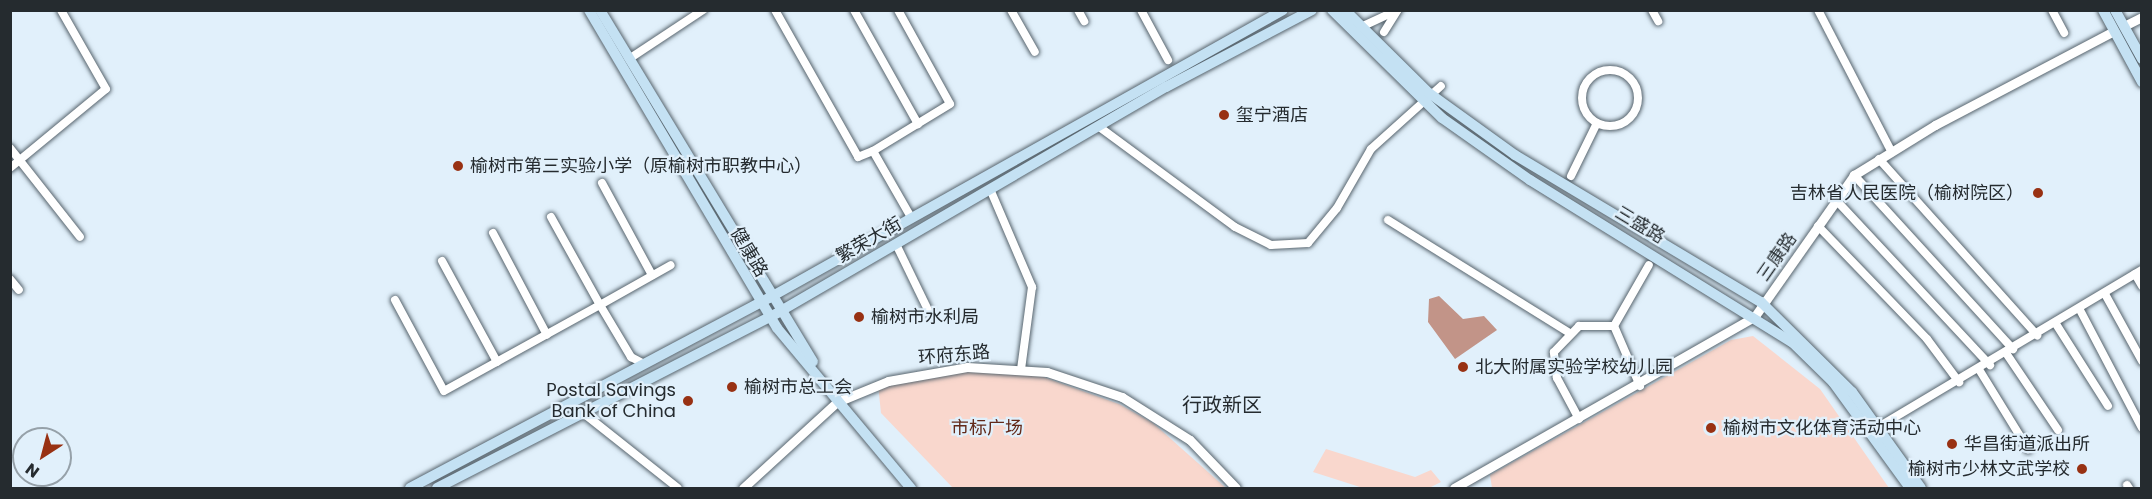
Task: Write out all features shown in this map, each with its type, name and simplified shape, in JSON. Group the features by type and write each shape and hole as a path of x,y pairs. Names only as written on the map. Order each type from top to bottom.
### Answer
{"main road":[{"name":"健康路","path":"589,10 774,314 911,489"},
{"name":"健康路","path":"600,10 765,300"},
{"name":"繁荣大街","path":"410,489 765,300 1283,10"},
{"name":"繁荣大街","path":"437,489 774,314 1098,126 1312,10"},
{"name":"三盛路","path":"1332,10 1428,99 1530,180 1755,316 1801,350 1876,429 1910,489"},
{"path":"1345,10 1428,99 1551,178 1763,305 1818,355 1921,489"},
{"path":"2103,10 2142,59"},
{"path":"2115,10 2119,29 2142,82"},
{"name":"健康路","path":"840,401 920,489"}],"street":[{"path":"10,168 106,89 61,10"},
{"path":"629,59 703,10"},
{"path":"775,10 858,157 873,151 950,104 898,10"},
{"path":"854,10 918,124"},
{"path":"1011,10 1035,51"},
{"path":"1078,10 1084,21"},
{"path":"1141,10 1167,60"},
{"path":"1361,27 1398,10"},
{"path":"1384,32 1398,10"},
{"path":"1652,10 1658,21"},
{"path":"1818,10 1891,151"},
{"path":"2052,10 2064,33"},
{"name":"三康路","path":"1454,489 1640,386 1755,316 1854,175 1891,151 2142,16"},
{"path":"1622,73 1635,85 1636,111 1616,126 1597,123 1584,109 1583,90 1595,74 1622,73"},
{"path":"1098,126 1235,227 1271,245 1308,243 1336,208 1371,148 1441,86"},
{"path":"1571,176 1597,123"},
{"path":"10,147 80,237"},
{"path":"873,151 911,217"},
{"path":"1879,159 2037,335"},
{"path":"1854,175 2009,351 2058,430"},
{"path":"602,183 652,275"},
{"path":"990,189 1032,287 1021,369"},
{"path":"1836,200 1990,364"},
{"path":"551,217 631,357 644,364"},
{"path":"1388,220 1568,332"},
{"path":"1818,226 1927,339 1959,382"},
{"path":"493,233 547,335"},
{"path":"896,244 929,312"},
{"path":"442,261 497,362"},
{"path":"395,300 444,391 671,265"},
{"path":"1614,326 1649,265"},
{"path":"1876,429 1980,371 2138,272 2142,286"},
{"path":"10,279 19,290"},
{"path":"2105,294 2142,361"},
{"path":"2080,310 2142,428"},
{"path":"1579,419 1557,378 1554,352 1568,332 1597,323 1614,326"},
{"path":"2056,324 2108,405"},
{"path":"1614,326 1640,386"},
{"name":"环府东路","path":"743,489 840,401 927,371 1021,369 1085,382 1122,397 1190,440 1236,489"},
{"path":"1980,371 2028,448"},
{"path":"582,412 678,489"},
{"path":"1474,478 1477,489"}],"green space":[{"name":"榆树市文化体育活动中心","path":"1753,336 1820,389 1889,488 1492,488 1490,475 1731,340"},
{"name":"市标广场","path":"1021,369 1119,404 1153,423 1226,488 953,488 881,413 878,385 940,370"},
{"path":"1326,449 1415,477 1431,470 1441,482 1429,488 1363,488 1313,472"}],"shaded area":[{"path":"1439,296 1463,319 1484,316 1497,330 1455,359 1428,322 1429,299"}],"place":[{"name":"玺宁酒店","path":"1224,115"},
{"name":"榆树市第三实验小学（原榆树市职教中心）","path":"458,166"},
{"name":"吉林省人民医院（榆树院区）","path":"2038,193"},
{"name":"榆树市水利局","path":"859,317"},
{"name":"北大附属实验学校幼儿园","path":"1463,367"},
{"name":"榆树市总工会","path":"732,387"},
{"name":"Postal Savings Bank of China","path":"688,401"},
{"name":"榆树市文化体育活动中心","path":"1711,428"},
{"name":"华昌街道派出所","path":"1952,444"},
{"name":"榆树市少林文武学校","path":"2082,469"}],"district":[{"name":"行政新区","path":"1222,405"}]}
